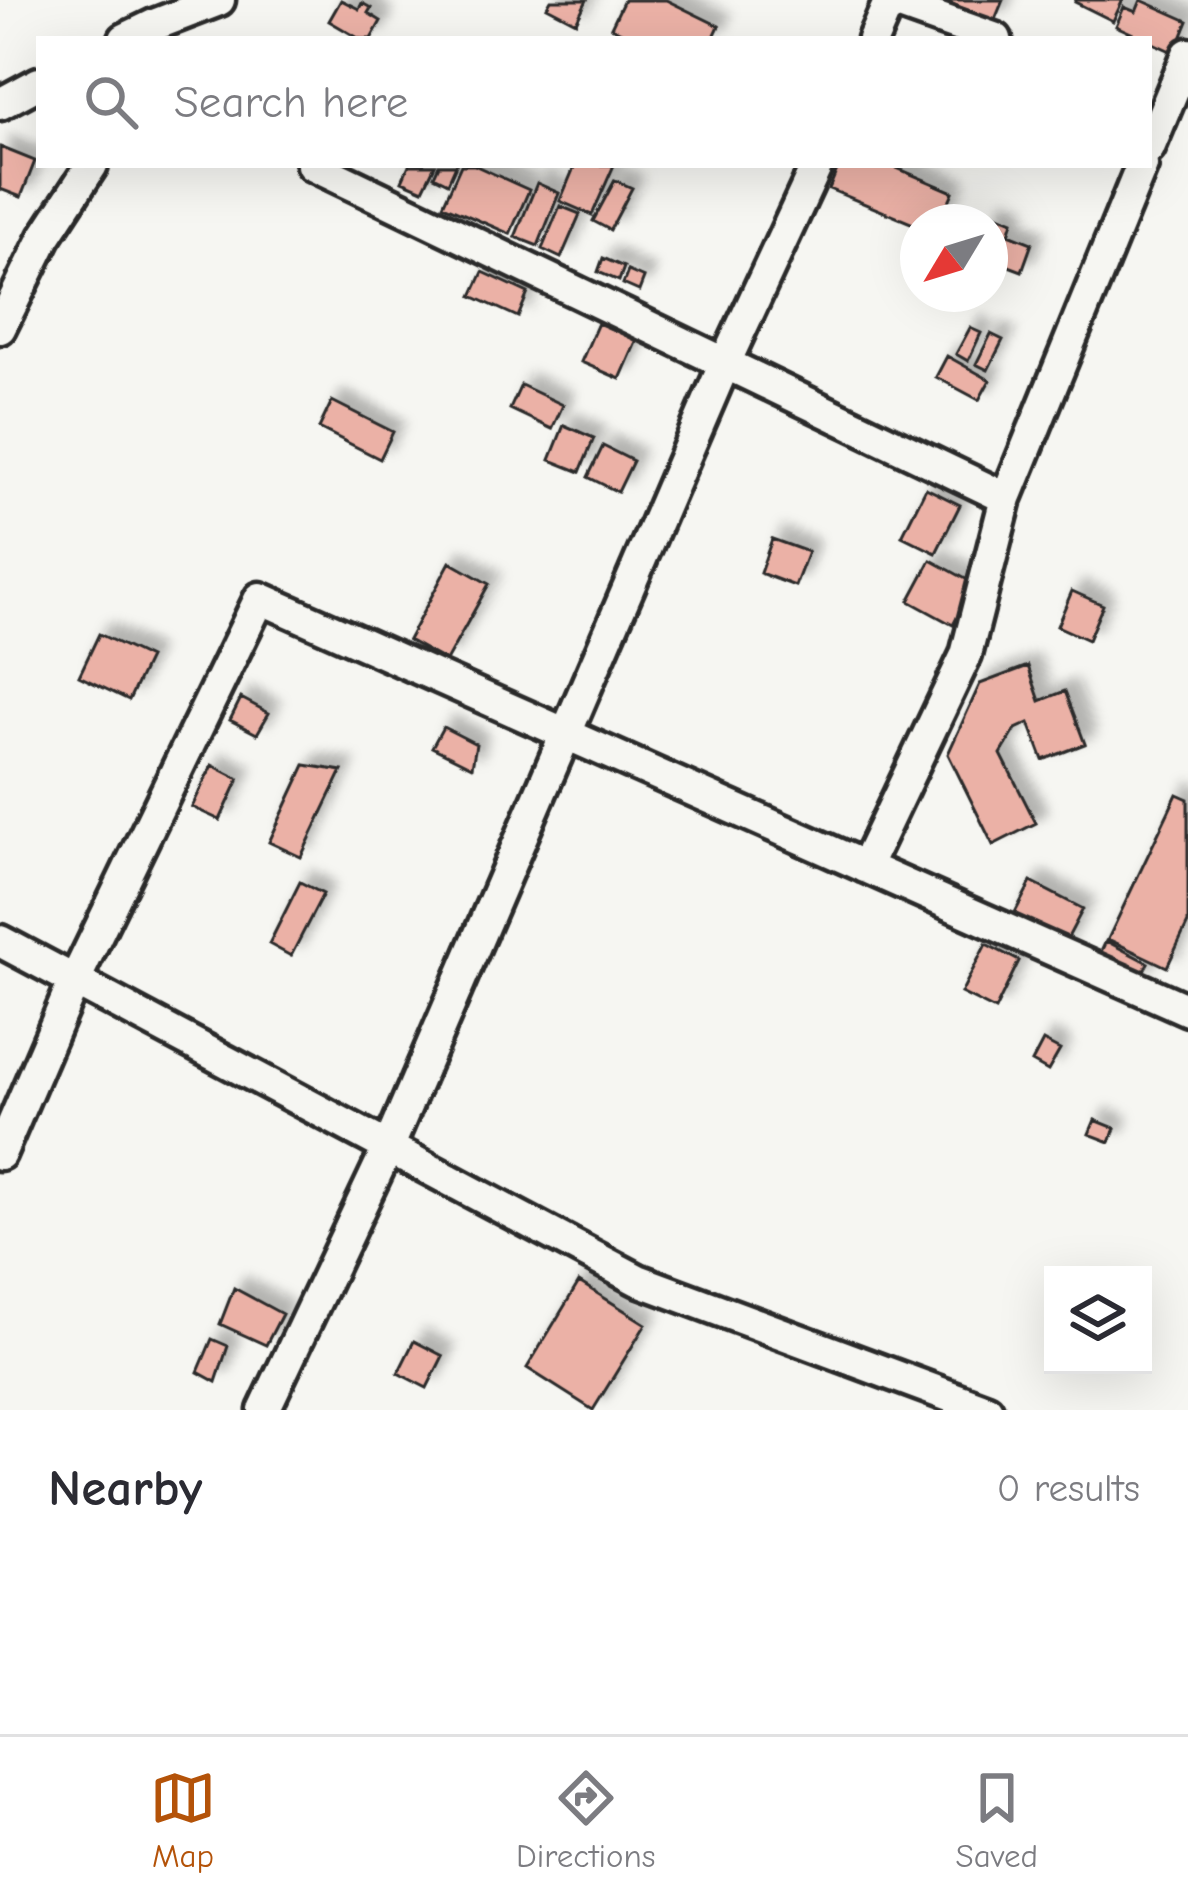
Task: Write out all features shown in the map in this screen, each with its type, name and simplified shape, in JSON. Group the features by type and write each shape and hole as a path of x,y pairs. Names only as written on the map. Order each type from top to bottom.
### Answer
{"street":[{"path":"152,32 219,0"},
{"path":"874,36 889,0 987,36"},
{"path":"1152,141 1188,54"},
{"path":"0,104 36,85"},
{"path":"0,328 45,237 90,168"},
{"path":"318,168 1006,498"},
{"path":"263,1410 388,1148 725,363 816,168"},
{"path":"866,867 966,656 1006,498 1141,168"},
{"path":"0,1154 74,982 260,598 1188,1010"},
{"path":"0,941 638,1280 987,1410"}],"building":[{"path":"341,0 359,9 362,3 381,21 373,36 355,36 329,21"},
{"path":"551,0 587,0 576,22 547,7"},
{"path":"624,0 666,0 719,26 714,36 630,36 611,27"},
{"path":"944,0 1003,0 994,22"},
{"path":"1076,0 1123,0 1113,21"},
{"path":"1141,0 1188,21 1175,53 1152,42 1152,36 1138,36 1116,26 1124,7 1136,12"},
{"path":"0,147 35,161 21,197 0,189"},
{"path":"408,168 434,168 423,190 402,181"},
{"path":"438,168 455,168 448,183 434,176"},
{"path":"460,168 481,168 529,190 510,234 443,205"},
{"path":"574,168 613,168 592,215 560,201"},
{"path":"838,168 897,168 953,192 948,204 900,204 900,219 829,189"},
{"path":"615,180 632,188 610,230 593,221"},
{"path":"537,183 559,193 538,246 515,237"},
{"path":"560,206 580,214 561,258 542,249"},
{"path":"1008,219 1013,221 1009,234 1032,243 1022,271 1008,266"},
{"path":"603,258 624,267 619,281 598,272"},
{"path":"628,271 644,278 639,291 623,284"},
{"path":"483,272 528,293 518,317 472,296"},
{"path":"598,323 637,340 620,379 581,362"},
{"path":"970,328 981,333 968,361 956,354"},
{"path":"991,334 1003,340 988,370 976,364"},
{"path":"947,356 990,380 979,400 936,377"},
{"path":"521,385 563,405 552,429 510,409"},
{"path":"332,401 393,432 380,459 319,428"},
{"path":"564,425 594,438 580,472 550,460"},
{"path":"603,446 633,461 618,492 588,477"},
{"path":"926,488 960,505 936,553 902,536"},
{"path":"772,539 808,552 795,586 760,573"},
{"path":"931,560 975,584 953,625 909,601"},
{"path":"450,562 489,584 446,661 408,640"},
{"path":"1072,591 1103,605 1088,640 1057,626"},
{"path":"99,634 149,658 129,700 79,676"},
{"path":"1028,666 1040,701 1065,691 1085,744 1043,760 1029,723 1016,729 1001,754 1036,823 993,845 948,754 980,684"},
{"path":"241,698 269,713 257,734 230,720"},
{"path":"443,727 476,744 472,767 432,747"},
{"path":"212,765 239,779 220,820 192,807"},
{"path":"305,765 342,771 301,857 269,842"},
{"path":"1177,794 1188,799 1188,923 1167,967 1108,939"},
{"path":"300,882 323,894 291,956 269,944"},
{"path":"1031,882 1083,909 1062,949 1010,922"},
{"path":"1106,941 1148,963 1139,980 1098,958"},
{"path":"986,944 1019,961 995,1010 961,993"},
{"path":"1043,1041 1060,1050 1048,1071 1032,1062"},
{"path":"1095,1120 1115,1128 1110,1142 1089,1134"},
{"path":"579,1282 646,1324 593,1410 527,1368"},
{"path":"234,1288 282,1314 266,1345 220,1324"},
{"path":"212,1339 228,1346 216,1382 198,1372"},
{"path":"414,1341 443,1356 427,1388 398,1373"}]}
